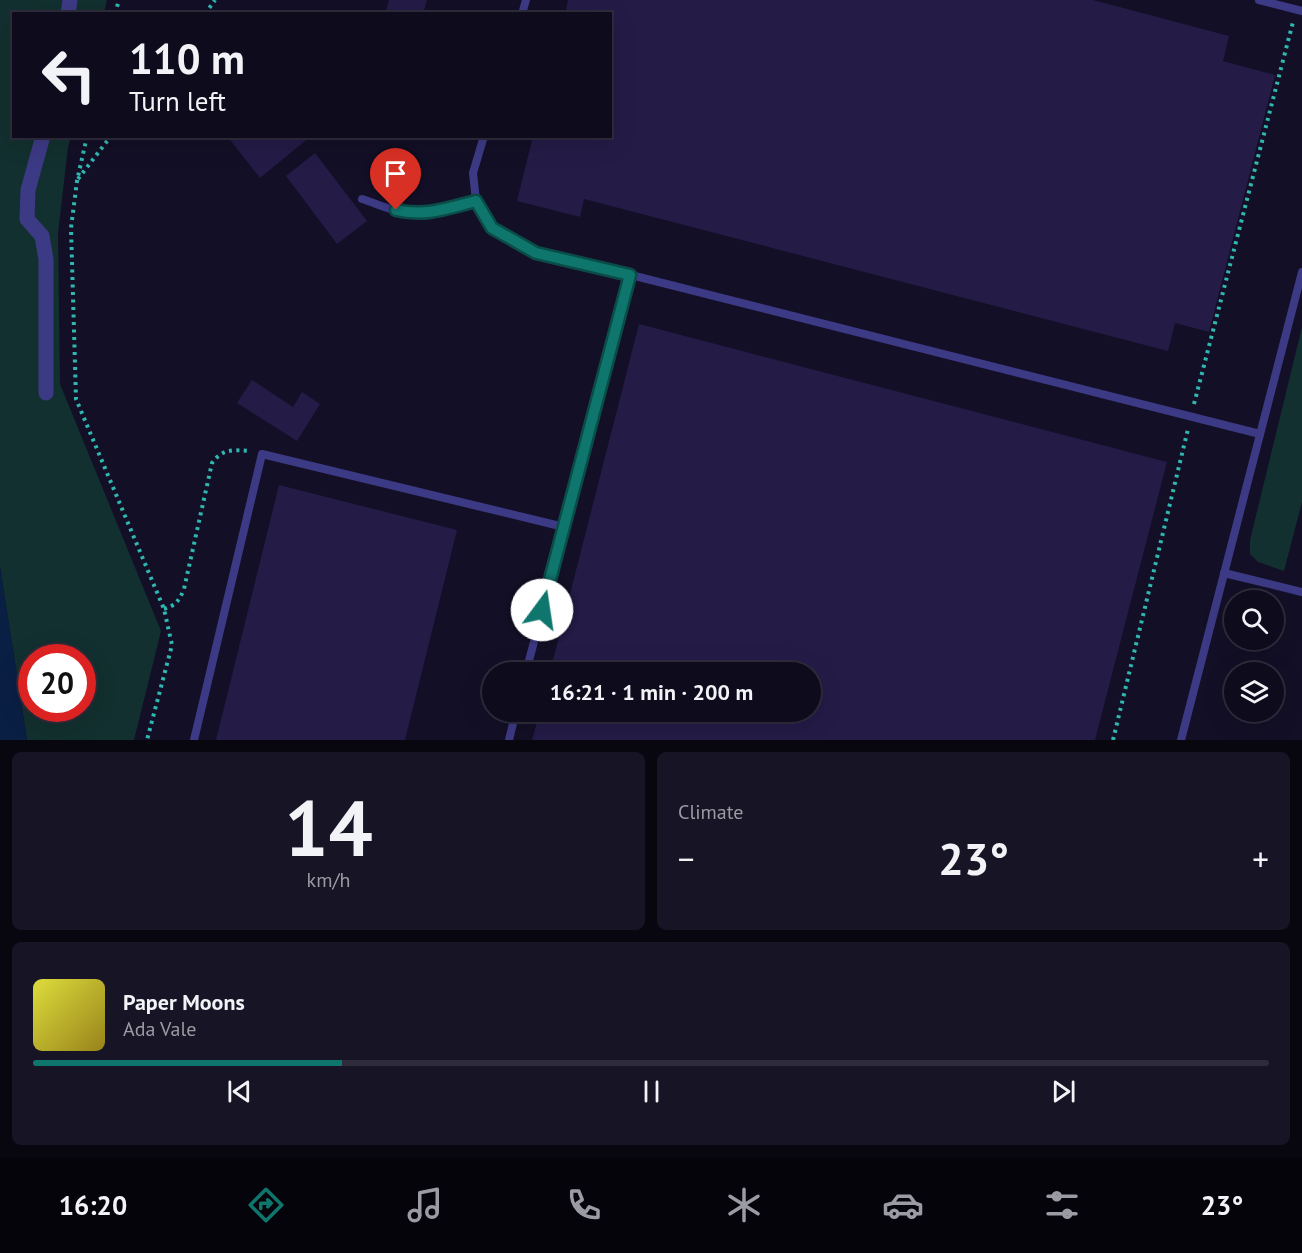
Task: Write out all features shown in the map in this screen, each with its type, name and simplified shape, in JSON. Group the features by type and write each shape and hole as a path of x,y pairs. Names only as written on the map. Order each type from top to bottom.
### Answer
{"street":[{"path":"42,138 28,190 27,219 42,236 46,259 46,393"}],"lane":[{"path":"1260,0 1299,10"},
{"path":"483,138 473,173 476,201 492,228 536,253 1260,434"},
{"path":"363,200 411,214 433,212 476,201"},
{"path":"1181,740 1302,272"},
{"path":"529,662 630,275"},
{"path":"194,740 262,454 564,527"},
{"path":"1224,573 1302,592"},
{"path":"509,740 513,722"}],"path":[{"path":"1113,740 1191,416 1299,10"},
{"path":"87,138 77,181 71,228 76,399 164,609 172,645 147,740"},
{"path":"77,181 109,138"},
{"path":"164,609 172,607 180,600 184,589 212,463 218,455 228,450 262,454"}],"green space":[{"path":"0,0 107,0 104,12 12,12 12,138 71,138 58,233 60,384 161,631 134,740 27,740 24,722 96,722 96,644 18,644 18,682 0,567"},
{"path":"1302,327 1302,502 1284,571 1258,562 1250,554 1250,540"}],"water":[{"path":"0,567 18,682 18,722 24,722 27,740 0,740"}],"building":[{"path":"389,0 427,0 424,12 386,12"},
{"path":"568,0 1093,0 1229,36 1223,61 1275,75 1209,332 1175,323 1168,351 584,199 580,217 517,201 533,138 612,138 612,12 565,12"},
{"path":"229,138 309,138 260,178"},
{"path":"315,153 367,221 337,244 286,176"},
{"path":"639,324 1167,462 1095,740 532,740 537,722 821,722 821,662 553,662"},
{"path":"252,380 293,407 302,392 320,404 297,441 237,403"},
{"path":"279,485 457,530 405,740 216,740"}],"route":[{"path":"396,210 411,214 433,212 476,201 492,228 536,253 630,275 542,610"}]}
